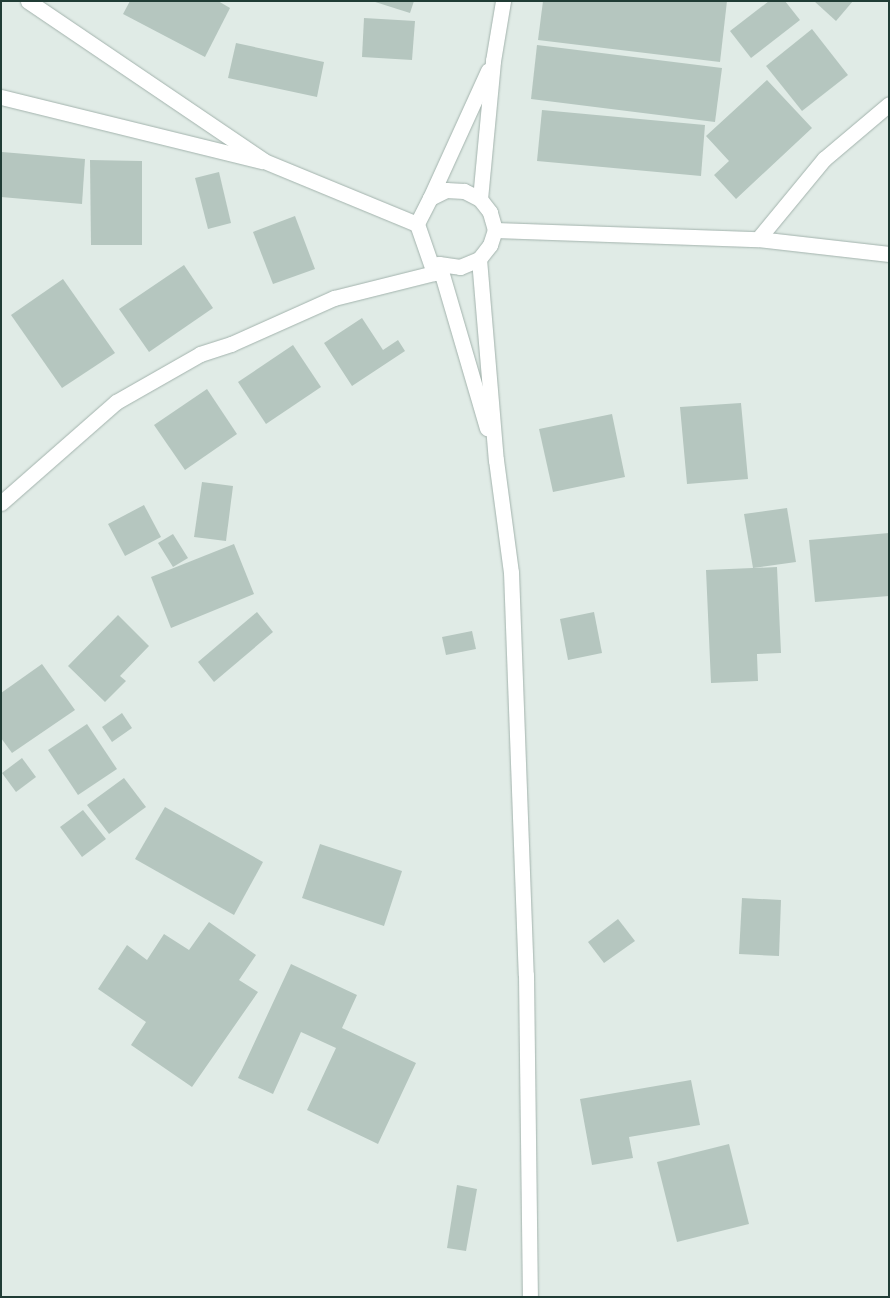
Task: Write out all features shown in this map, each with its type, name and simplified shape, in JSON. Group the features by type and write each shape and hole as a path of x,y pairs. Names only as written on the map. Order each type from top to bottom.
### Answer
{"main road":[{"path":"28,1 264,161"},
{"path":"480,199 492,61 503,1"},
{"path":"417,224 492,61"},
{"path":"1,97 264,161 417,224 436,268 496,460"},
{"path":"758,239 824,159 889,104"},
{"path":"1,504 116,402 200,354 231,344 334,298 436,268 460,267 479,259 490,245 495,230 490,212 480,199 464,191 446,190 430,198"},
{"path":"495,230 758,239 889,254"},
{"path":"479,259 496,460 511,572 526,975 530,1297"}],"building":[{"path":"130,1 218,1 230,8 205,57 123,14"},
{"path":"372,1 414,1 410,13"},
{"path":"543,1 727,1 720,62 538,40"},
{"path":"769,1 785,1 800,20 751,58 730,31"},
{"path":"814,1 853,1 836,21"},
{"path":"364,18 415,21 412,60 362,57"},
{"path":"812,29 848,75 802,111 766,66"},
{"path":"236,43 324,62 317,97 228,78"},
{"path":"537,45 722,68 715,122 531,99"},
{"path":"767,80 812,128 736,199 714,175 729,161 706,136"},
{"path":"542,110 705,125 701,176 537,161"},
{"path":"2,152 85,159 82,204 1,197"},
{"path":"90,160 142,161 142,245 91,245"},
{"path":"219,172 231,223 208,229 195,178"},
{"path":"295,216 315,269 273,284 253,232"},
{"path":"184,265 213,308 149,352 119,309"},
{"path":"63,279 115,353 62,388 11,315"},
{"path":"362,318 383,350 398,340 405,351 352,386 324,343"},
{"path":"293,345 321,387 266,424 238,382"},
{"path":"207,389 237,434 185,470 154,425"},
{"path":"741,403 748,479 687,484 680,407"},
{"path":"612,414 625,477 553,492 539,429"},
{"path":"202,482 233,486 226,541 194,537"},
{"path":"144,505 161,537 125,556 108,524"},
{"path":"787,508 796,562 753,568 744,514"},
{"path":"889,533 889,596 815,602 809,540"},
{"path":"173,534 188,558 173,567 158,543"},
{"path":"234,544 254,594 171,628 151,577"},
{"path":"777,567 781,653 757,654 758,681 711,683 706,570"},
{"path":"257,612 273,632 214,682 198,662"},
{"path":"594,612 602,653 568,660 560,619"},
{"path":"118,615 149,646 120,676 126,681 105,702 68,666"},
{"path":"472,631 476,649 446,655 442,637"},
{"path":"42,664 75,710 12,753 1,738 1,693"},
{"path":"122,713 132,728 112,742 102,727"},
{"path":"87,724 117,769 78,795 48,750"},
{"path":"22,758 36,777 16,792 2,773"},
{"path":"124,778 146,807 109,834 87,805"},
{"path":"165,807 263,862 234,915 135,859"},
{"path":"83,810 106,839 82,857 60,827"},
{"path":"320,844 402,871 384,926 302,898"},
{"path":"742,898 781,900 779,956 739,954"},
{"path":"618,919 635,941 604,963 588,942"},
{"path":"209,922 256,955 239,980 258,992 192,1087 131,1045 146,1022 98,989 127,945 147,960 164,934 189,950"},
{"path":"291,964 357,995 342,1028 416,1063 378,1144 307,1110 336,1048 301,1032 273,1094 238,1078"},
{"path":"691,1080 700,1125 629,1137 633,1158 592,1165 580,1099"},
{"path":"729,1144 749,1224 677,1242 657,1162"},
{"path":"457,1185 477,1189 466,1251 447,1248"}]}
